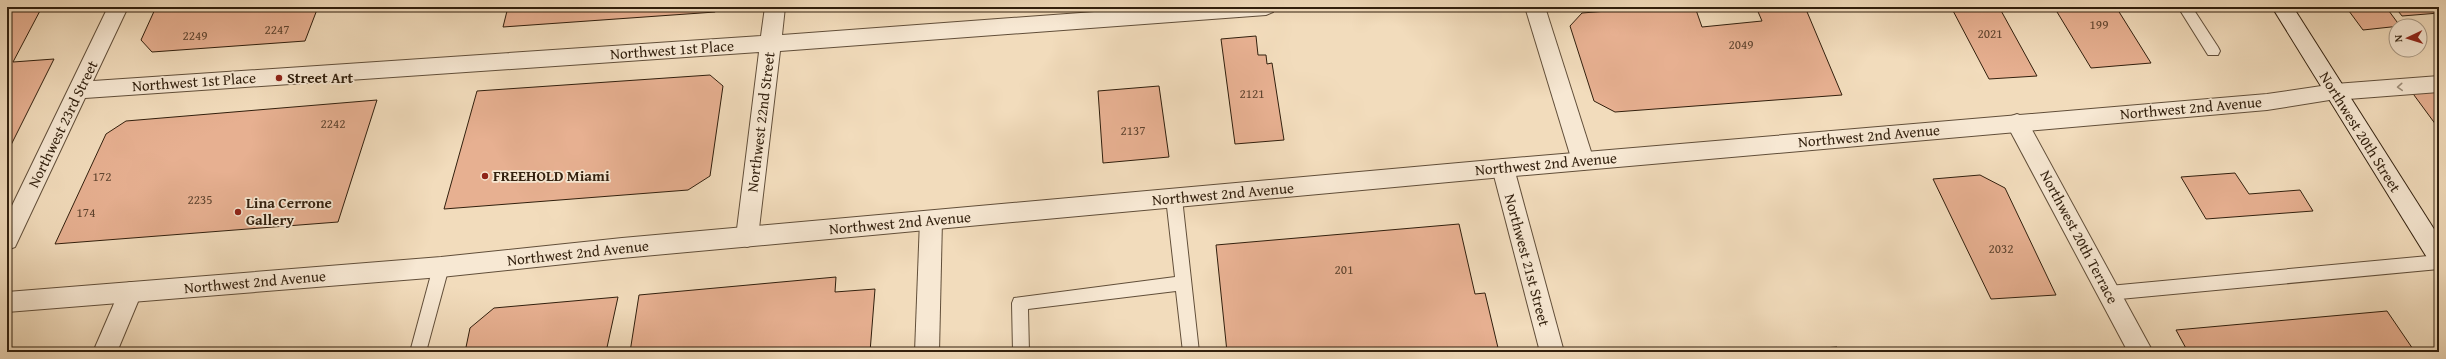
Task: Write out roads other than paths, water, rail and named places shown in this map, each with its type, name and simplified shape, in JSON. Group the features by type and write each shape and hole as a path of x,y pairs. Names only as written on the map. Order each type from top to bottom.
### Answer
{"street":[{"name":"Northwest 23rd Street","path":"7,240 118,7"},
{"name":"Northwest 22nd Street","path":"747,237 775,7"},
{"name":"Northwest 1st Place","path":"79,90 770,44 1266,7"},
{"path":"1534,7 1583,161"},
{"name":"Northwest 20th Street","path":"2282,7 2439,257"},
{"name":"Northwest 2nd Avenue","path":"7,302 441,267 747,237 1503,168 2267,102 2335,92 2439,84"},
{"name":"Northwest 20th Terrace","path":"2017,123 2141,352"},
{"name":"Northwest 21st Street","path":"1503,168 1552,352"},
{"path":"927,352 931,220"},
{"path":"105,352 130,292"}],"lane":[{"path":"2185,7 2213,51"},
{"path":"1174,198 1191,352"},
{"path":"2109,294 2439,262"},
{"path":"418,352 441,267"},
{"path":"1021,352 1020,303 1184,283"}],"place":[{"name":"Street Art","path":"279,78"},
{"name":"FREEHOLD Miami","path":"485,176"},
{"name":"Lina Cerrone Gallery","path":"238,212"}]}
